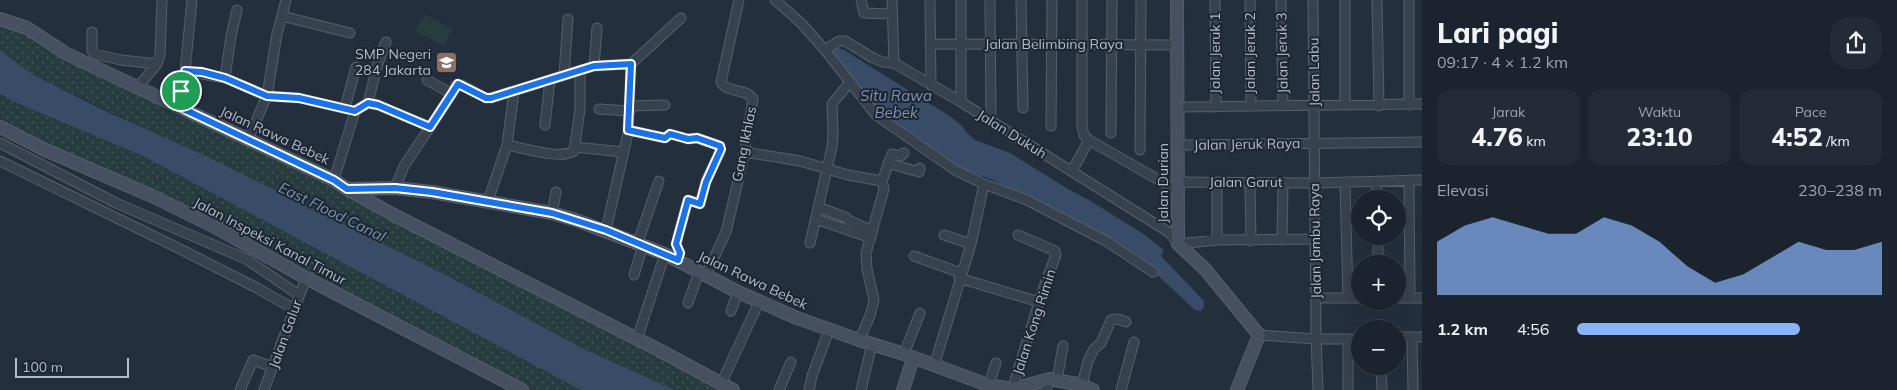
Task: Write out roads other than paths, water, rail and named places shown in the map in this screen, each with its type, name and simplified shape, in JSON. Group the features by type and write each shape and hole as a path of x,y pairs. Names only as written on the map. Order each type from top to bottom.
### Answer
{"street":[{"path":"138,87 157,64 160,55 162,0"},
{"path":"177,106 185,71 192,0"},
{"path":"248,139 267,96 277,34 286,0"},
{"name":"Gang Ikhlas","path":"688,303 726,232 744,152 752,96 724,86 721,82 738,0"},
{"path":"776,0 801,23 825,50 876,115 885,122 925,147 955,170 984,184 1027,200 1106,241 1153,272"},
{"path":"862,0 864,13 892,14"},
{"path":"892,0 894,63"},
{"path":"930,0 931,85"},
{"path":"961,0 962,102"},
{"path":"990,0 991,121"},
{"path":"1021,0 1023,108"},
{"path":"1052,0 1052,126"},
{"path":"1082,0 1082,127 1084,135 1089,140 1178,186"},
{"path":"1111,133 1112,0"},
{"path":"1140,150 1141,0"},
{"name":"Jalan Durian","path":"1177,0 1178,244"},
{"name":"Jalan Jeruk 1","path":"1215,0 1216,107"},
{"name":"Jalan Jeruk 2","path":"1250,0 1250,106"},
{"name":"Jalan Jeruk 3","path":"1281,0 1283,106"},
{"name":"Jalan Labu","path":"1313,0 1314,144"},
{"path":"1345,0 1346,105"},
{"path":"1377,0 1379,106"},
{"path":"1409,0 1410,104"},
{"path":"225,78 237,10"},
{"path":"282,16 350,33"},
{"path":"395,188 404,166 458,84 486,98 514,92 594,66 631,64 681,18"},
{"name":"Jalan Rawa Bebek","path":"0,19 27,28 67,54 334,180 347,189 509,275 637,339 727,387"},
{"path":"564,75 568,19"},
{"path":"594,66 597,28"},
{"path":"92,32 93,53 121,60 157,64"},
{"name":"Jalan Dukuh","path":"825,50 839,41 845,41 872,58 894,63 962,102 1170,233 1178,244"},
{"path":"368,103 377,66 386,42"},
{"name":"Jalan Belimbing Raya","path":"930,44 1177,45"},
{"path":"114,76 121,60"},
{"path":"606,230 628,130 631,64"},
{"path":"345,108 356,67"},
{"path":"507,145 537,152 572,153 575,147 580,109 580,70"},
{"path":"185,71 202,72 225,78 267,96 299,98 355,111"},
{"path":"427,80 452,94"},
{"path":"544,125 550,80"},
{"path":"810,244 833,134 832,104 850,82"},
{"path":"488,201 507,145 514,92"},
{"path":"334,180 355,111 368,103 378,105 430,127"},
{"path":"1178,107 1422,104"},
{"path":"599,109 630,109 665,105"},
{"name":"Jalan Inspeksi Kanal Timur","path":"0,126 43,149 152,196 215,227 306,278 522,390"},
{"path":"628,130 665,138 670,134 688,139 697,138 720,146 720,152 706,182 700,204 688,200 676,244 680,253 678,260"},
{"path":"1072,171 1089,140"},
{"name":"Jalan Jeruk Raya","path":"1179,145 1422,142"},
{"path":"0,143 116,203 246,260 300,295"},
{"name":"Jalan Jambu Raya","path":"1314,144 1318,390"},
{"path":"575,147 623,152"},
{"path":"744,152 800,161 826,169 882,180"},
{"path":"859,340 870,316 874,300 866,253 884,189 882,180 892,154 900,156 904,152"},
{"path":"0,161 257,288 294,309"},
{"path":"888,163 919,172 920,168"},
{"path":"1409,180 1410,298"},
{"name":"Jalan Garut","path":"1178,186 1218,182 1315,183 1422,180"},
{"path":"634,274 640,244 659,181"},
{"path":"1376,181 1376,190"},
{"path":"1217,240 1218,182"},
{"path":"1250,182 1251,241"},
{"path":"1316,298 1348,298 1345,182"},
{"path":"1282,240 1283,183"},
{"path":"934,366 971,244 984,184"},
{"name":"Jalan Rawa Bebek","path":"347,189 395,188 432,192 552,213 606,230 666,254 759,302 829,330 908,356 988,388 1012,390 1051,383 1087,388"},
{"path":"552,213 556,192"},
{"path":"818,207 847,218 872,234"},
{"path":"816,219 872,234"},
{"path":"944,235 971,244"},
{"name":"Jalan Kong Rimin","path":"1012,390 1039,302 1056,255 1054,250 1018,235"},
{"path":"1178,244 1217,240 1316,239"},
{"path":"1178,244 1205,269 1259,336 1351,339"},
{"path":"208,264 217,248"},
{"path":"637,339 666,254"},
{"path":"914,256 960,276 1039,302"},
{"name":"Jalan Galur","path":"264,390 306,278"},
{"path":"731,311 738,292"},
{"path":"1406,298 1422,298"},
{"path":"727,387 759,302"},
{"path":"903,390 908,356 920,313"},
{"path":"1087,388 1088,361 1094,349 1101,343 1111,320 1118,319 1126,322"},
{"path":"809,390 814,370 829,330"},
{"path":"1237,390 1259,336"},
{"path":"1406,337 1422,337"},
{"path":"1412,337 1412,390"},
{"path":"1348,339 1348,390"},
{"path":"1121,390 1134,342"},
{"path":"861,390 872,344"},
{"path":"1051,383 1064,346"},
{"path":"240,390 253,360 273,367"},
{"path":"779,390 790,362"},
{"path":"988,388 996,363"},
{"path":"1381,375 1382,390"}],"water":[{"name":"Situ Rawa Bebek","path":"838,48 951,117 975,140 1010,153 1145,235 1164,250 1161,256 1204,301 1204,307 1201,311 1195,310 1154,272 993,180 949,164 882,118 832,55 833,50"},
{"path":"0,50 32,74 99,108 210,158 446,275 584,349 675,390 581,390 143,156 0,94"}],"place":[{"name":"SMP Negeri 284 Jakarta","path":"447,62"}],"water label":[{"name":"East Flood Canal","path":"332,212"}]}
